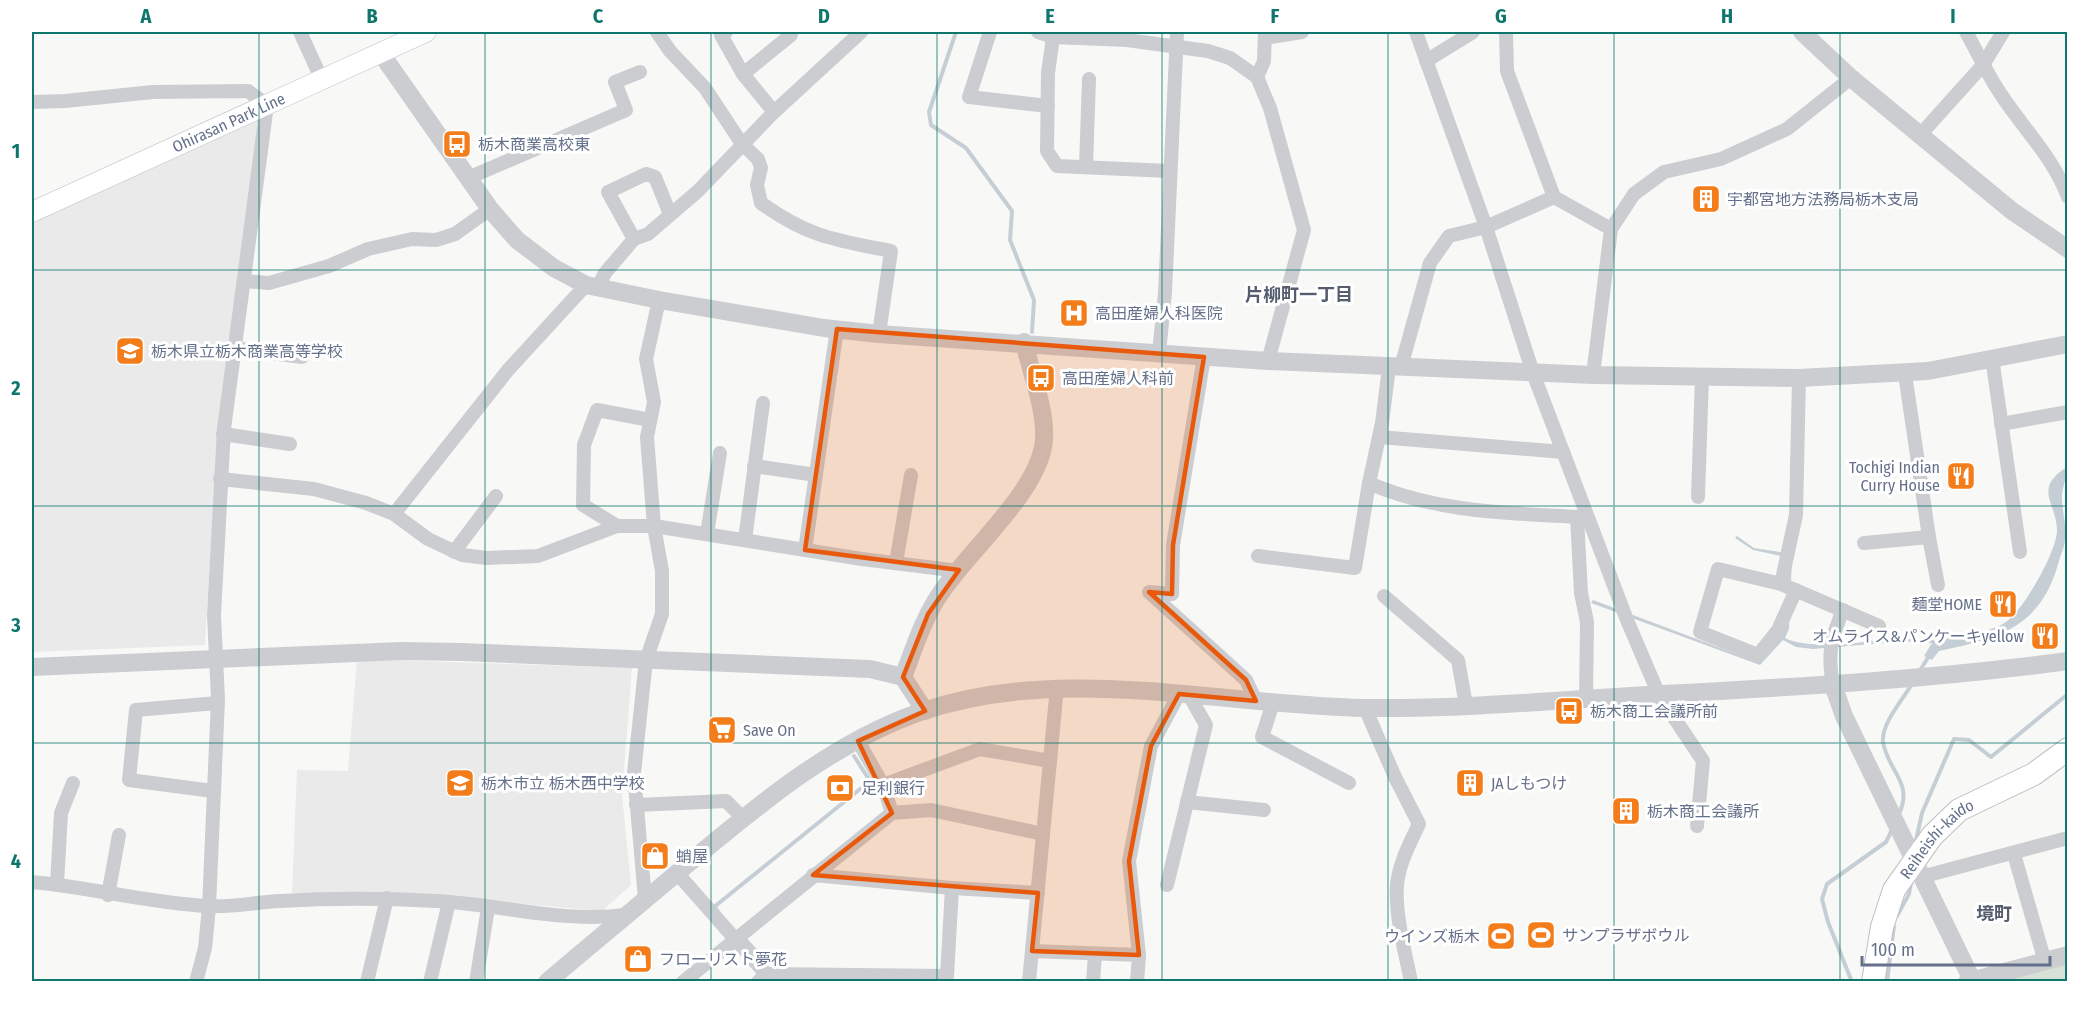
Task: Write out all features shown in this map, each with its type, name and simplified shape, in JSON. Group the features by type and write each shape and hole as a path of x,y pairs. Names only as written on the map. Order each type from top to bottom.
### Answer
{"main road":[{"name":"Ohirasan Park Line","path":"32,212 426,32"},
{"name":"Reiheishi-kaido","path":"1873,981 1888,906 1903,874 1917,869 1932,836 1959,810 2034,774 2067,749"}],"street":[{"path":"300,32 322,80"},
{"path":"657,32 670,51 705,88 742,144 758,159 761,168 757,185 761,203 805,230 831,240 891,251 879,334"},
{"path":"726,32 721,35 743,74 774,112"},
{"path":"394,514 508,370 606,273 634,240 648,234 698,191 774,112 861,32"},
{"path":"990,32 969,97 1048,106"},
{"path":"1038,32 1053,37 1127,40 1208,51 1230,58 1257,77 1270,108 1305,230 1268,361"},
{"path":"1159,352 1165,293 1177,32"},
{"path":"1257,77 1264,61 1265,35 1302,32"},
{"path":"1416,32 1486,227 1533,373 1563,452 1581,515 1659,695 1703,761 1698,826"},
{"path":"1426,61 1473,32"},
{"path":"1506,32 1508,71 1554,197 1611,229"},
{"path":"1802,32 1851,78 1920,135 2035,229 2067,249"},
{"path":"1966,32 2001,95 2062,182 2067,197"},
{"path":"1920,135 1983,65 2003,32"},
{"path":"743,74 791,35"},
{"path":"1053,37 1048,74 1047,151 1057,166 1169,171"},
{"path":"380,52 490,209 533,254 592,286 659,300 879,334 1023,342 1268,361 1593,375 1798,378 1905,374 2067,344"},
{"path":"468,178 626,110 615,82 640,72"},
{"path":"1593,375 1611,229 1623,207 1650,181 1683,166 1721,159 1787,129 1851,78"},
{"path":"1086,167 1089,79"},
{"path":"32,102 153,92 248,90 267,105 234,348 220,478 214,603 214,658 218,703 209,907 205,948 196,981"},
{"path":"634,240 608,192 646,174 655,177 670,213"},
{"path":"1258,556 1355,568 1369,483 1395,367 1430,263 1449,236 1486,227 1554,197"},
{"path":"244,281 269,283 329,266 368,249 412,239 436,240 455,234 490,209"},
{"path":"645,899 634,773 646,660 662,614 662,571 654,526 647,437 654,402 646,359 659,300"},
{"path":"805,550 837,329"},
{"path":"903,677 928,614 941,592 1031,478 1041,458 1044,439 1042,418 1023,342"},
{"path":"234,348 302,357"},
{"path":"1204,357 1173,545 1172,594 1149,592 1246,680 1265,702 1262,738 1349,783"},
{"path":"1992,358 2020,552"},
{"path":"1905,374 1938,585"},
{"path":"1698,497 1702,376"},
{"path":"1781,584 1796,515 1798,378"},
{"path":"745,540 763,404"},
{"path":"617,526 583,505 585,445 597,410 650,420"},
{"path":"2001,424 2067,412"},
{"path":"224,434 290,444"},
{"path":"1379,437 1563,452"},
{"path":"707,534 720,453"},
{"path":"754,466 816,475"},
{"path":"896,563 911,475"},
{"path":"220,478 314,489 366,502 394,514 428,540 454,552 487,558 538,556 617,526 654,526 959,571"},
{"path":"1369,483 1388,491 1448,507 1581,515"},
{"path":"454,552 496,496"},
{"path":"1581,515 1581,593 1587,622 1586,700"},
{"path":"1864,543 1929,537"},
{"path":"1796,590 1778,630 1758,655 1700,632 1718,569 1781,584 1796,590 1880,626"},
{"path":"1384,596 1458,660 1466,705"},
{"path":"1843,610 1831,641 1829,664 1833,685 1844,716 1971,981 2067,955"},
{"path":"32,667 214,658 462,651 870,669 903,677 925,711"},
{"path":"547,981 743,818 814,765 858,741 925,711 999,693 1057,687 1365,708 1466,705 1586,700 1944,677 2067,661"},
{"path":"1029,981 1057,687"},
{"path":"1167,885 1206,725 1184,694"},
{"path":"1138,980 1139,955 1129,861 1151,746 1184,694"},
{"path":"213,791 129,780 136,710 218,703"},
{"path":"1365,708 1395,777 1419,824 1404,857 1397,885 1400,925 1411,981"},
{"path":"858,741 883,785 892,813"},
{"path":"883,785 980,748 1050,761"},
{"path":"57,884 61,813 73,783"},
{"path":"636,805 726,801 743,818"},
{"path":"1187,802 1264,810"},
{"path":"683,981 892,813 931,810 1043,834"},
{"path":"108,895 118,835"},
{"path":"1917,869 2014,854 2067,838"},
{"path":"2014,854 2045,962"},
{"path":"677,873 734,939 764,979 947,979 952,888"},
{"path":"813,875 952,888 1038,893"},
{"path":"32,882 57,884 108,895 209,907 282,901 387,898 449,902 567,918 625,915"},
{"path":"367,981 387,898"},
{"path":"430,981 449,902"},
{"path":"476,981 488,908"},
{"path":"1032,951 1139,955"},
{"path":"1093,981 1095,955"}],"highlighted area":[{"path":"837,329 1204,357 1173,545 1172,594 1149,592 1246,680 1256,701 1179,694 1151,746 1129,861 1139,955 1032,951 1038,893 813,875 892,813 858,741 925,711 903,677 928,614 959,570 805,550"}],"shaded area":[{"name":"栃木県立栃木商業高等学校","path":"260,118 218,424 205,645 32,652 32,222"},
{"path":"2067,467 2062,495 2064,544 2051,584 2041,602 2015,626 1981,641 1939,651 1932,660 1924,656 1932,643 1897,639 1884,643 1813,649 1796,647 1783,640 1760,665 1591,603 1593,600 1758,662 1787,627 1790,558 1753,550 1735,538 1737,536 1754,548 1786,553 1792,557 1789,629 1785,638 1795,642 1824,645 1857,643 1897,634 1908,639 1929,638 1935,641 1981,632 2006,622 2038,580 2051,553 2057,531 2048,490 2051,482"},
{"name":"栃木市立 栃木西中学校","path":"357,659 632,668 622,795 631,885 602,911 447,897 292,893 297,770 348,771"},
{"path":"2067,963 2067,981 2001,981"}],"waterway":[{"path":"956,32 929,112 931,125 966,148 1012,211 1010,240 1034,300 1032,332"},
{"path":"1919,672 1929,656"},
{"path":"1898,816 1904,795 1899,778 1886,752 1883,735 1893,712 1912,684"},
{"path":"1915,845 1922,813 1954,739 1969,740 1991,757 2068,694"},
{"path":"717,910 714,907 870,781 854,756"},
{"path":"1852,982 1828,922 1822,899 1827,884 1886,842 1893,828"},
{"path":"1897,916 1909,894 1911,882"},
{"path":"1887,982 1894,926"},
{"path":"743,937 766,962"}],"place":[{"name":"栃木商業高校東","path":"457,144"},
{"name":"宇都宮地方法務局栃木支局","path":"1706,199"},
{"name":"高田産婦人科医院","path":"1074,313"},
{"name":"栃木県立栃木商業高等学校","path":"130,351"},
{"name":"高田産婦人科前","path":"1041,378"},
{"name":"Tochigi Indian Curry House","path":"1961,476"},
{"name":"麺堂HOME","path":"2003,604"},
{"name":"オムライス&パンケーキyellow","path":"2045,636"},
{"name":"栃木商工会議所前","path":"1569,711"},
{"name":"Save On","path":"722,730"},
{"name":"栃木市立 栃木西中学校","path":"460,783"},
{"name":"JAしもつけ","path":"1470,783"},
{"name":"足利銀行","path":"840,788"},
{"name":"栃木商工会議所","path":"1626,811"},
{"name":"蛸屋","path":"655,856"},
{"name":"サンプラザボウル","path":"1541,935"},
{"name":"ウインズ栃木","path":"1501,936"},
{"name":"フローリスト夢花","path":"638,959"}],"district":[{"name":"片柳町一丁目","path":"1299,295"},
{"name":"境町","path":"1994,914"}]}
